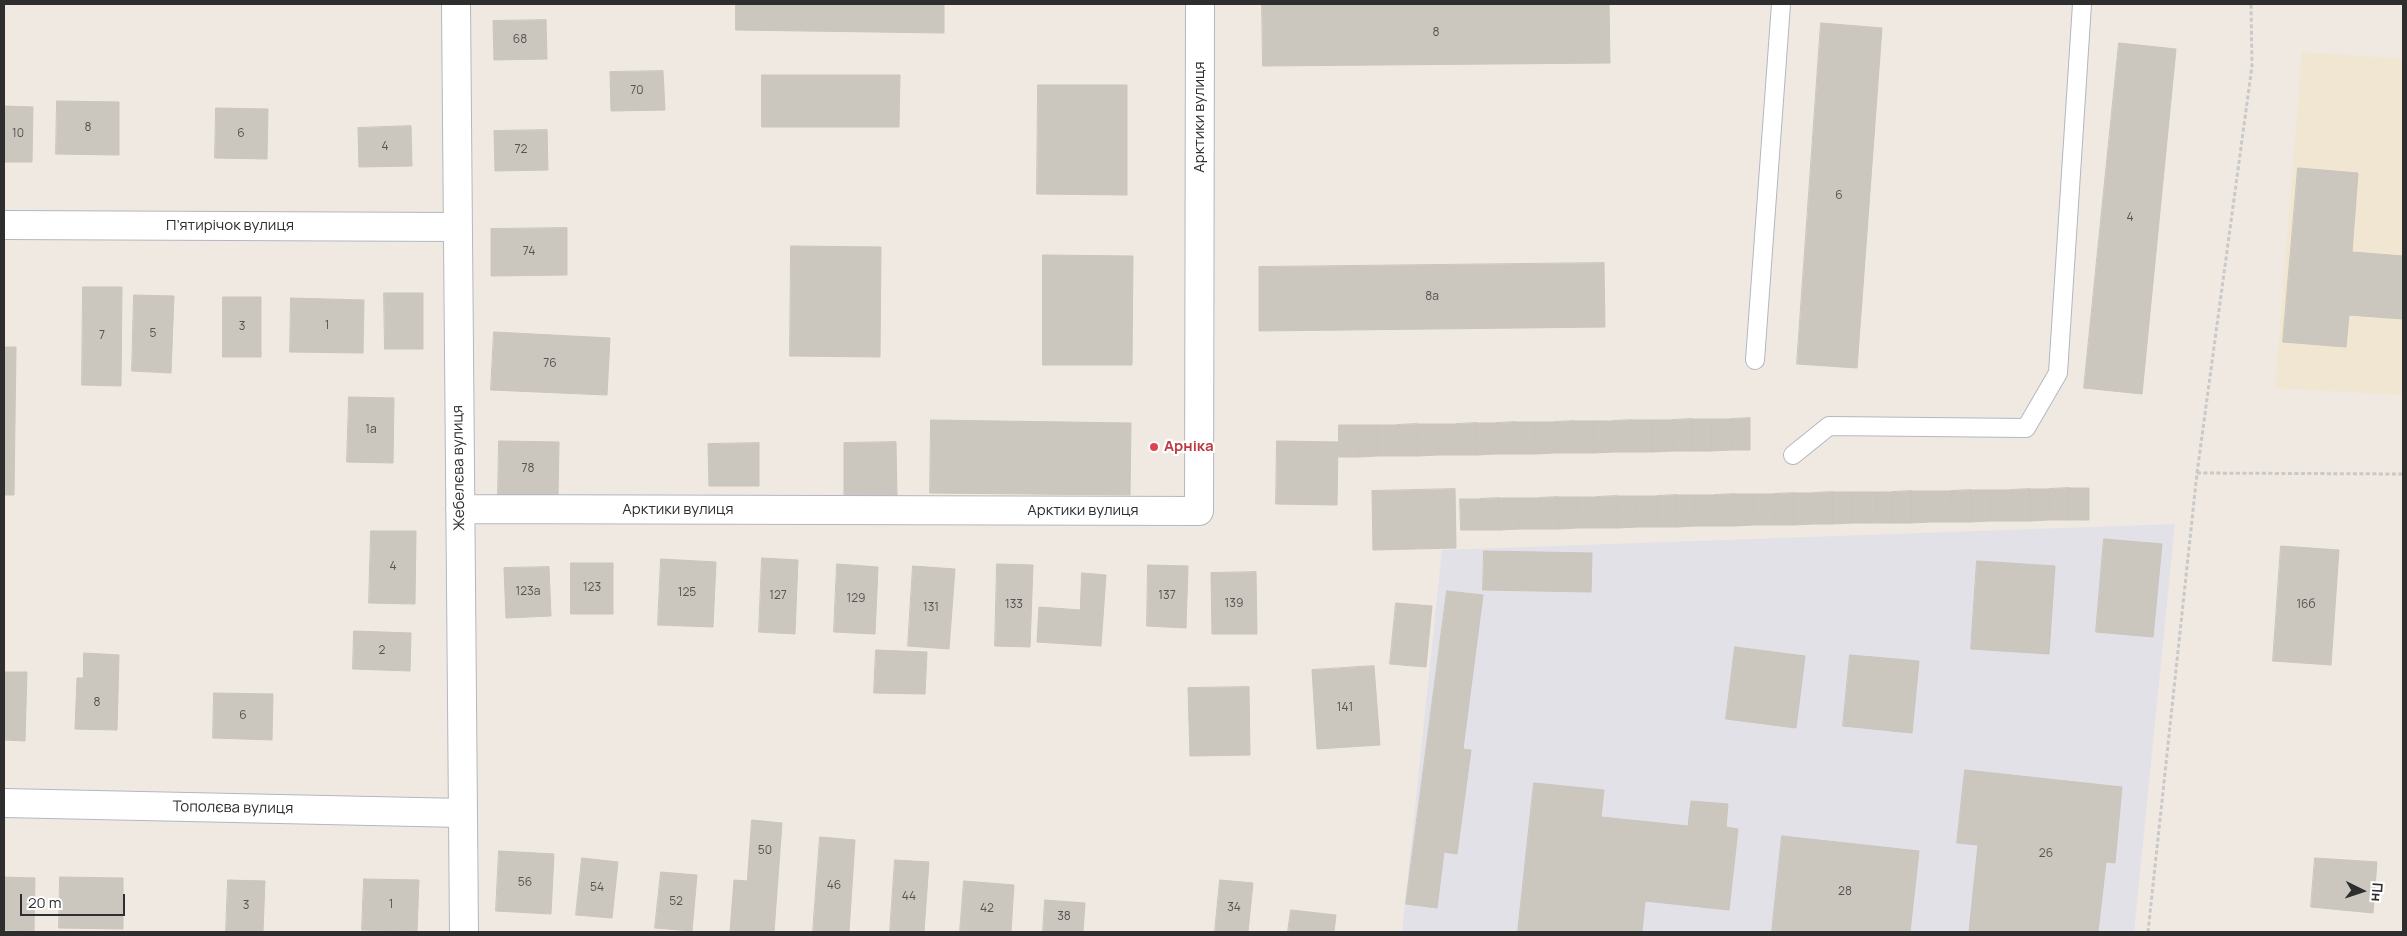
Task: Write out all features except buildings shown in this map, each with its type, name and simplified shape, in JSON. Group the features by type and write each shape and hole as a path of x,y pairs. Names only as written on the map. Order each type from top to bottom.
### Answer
{"street":[{"name":"Жебелєва вулиця","path":"456,4 464,932"},
{"name":"Арктики вулиця","path":"460,509 1199,511 1200,4"},
{"name":"П’ятирічок вулиця","path":"4,224 457,228"},
{"name":"Тополєва вулиця","path":"4,803 463,813"}],"lane":[{"path":"1755,360 1781,4"},
{"path":"1793,455 1828,426 2026,428 2058,373 2082,4"}],"path":[{"path":"2148,932 2196,473 2252,66 2251,4"},
{"path":"2196,473 2403,474"}],"shaded area":[{"path":"2302,52 2403,59 2403,395 2275,388"},
{"path":"2175,524 2134,932 1402,932 1442,550"}],"place":[{"name":"Арніка","path":"1154,447"}]}
